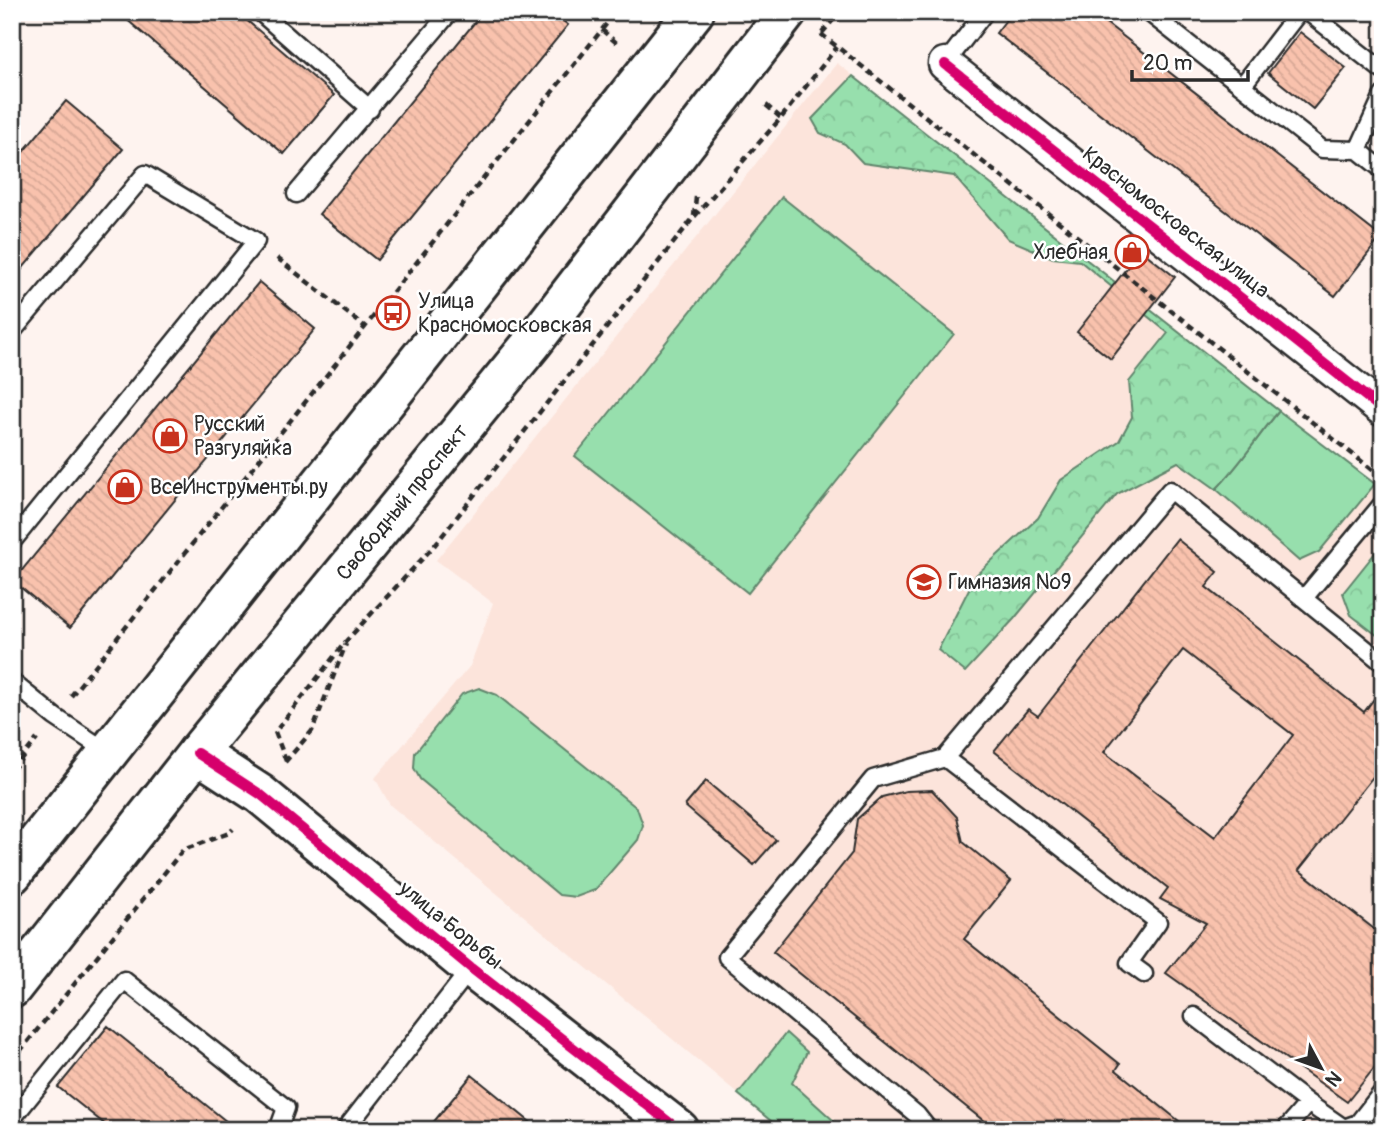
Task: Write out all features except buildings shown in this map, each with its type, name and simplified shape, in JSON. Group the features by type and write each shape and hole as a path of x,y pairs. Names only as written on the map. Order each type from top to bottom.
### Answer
{"main road":[{"path":"12,874 694,12"},
{"name":"Свободный проспект","path":"12,988 197,753 533,342 787,12"},
{"name":"улица Борьбы","path":"197,753 260,794 471,968 679,1130"}],"street":[{"name":"Красномосковская улица","path":"945,64 1383,410"}],"lane":[{"path":"260,12 370,109"},
{"path":"296,194 450,12"},
{"path":"945,64 985,12"},
{"path":"1148,12 1322,149 1358,150 1383,170"},
{"path":"1241,86 1299,12"},
{"path":"1308,12 1383,71"},
{"path":"1358,150 1383,95"},
{"path":"12,332 145,174 256,241 12,542"},
{"path":"929,1130 917,1115 727,957 873,779 945,758 1170,490 1383,663"},
{"path":"1305,597 1383,503"},
{"path":"12,682 55,717 109,753"},
{"path":"945,758 1158,922 1129,963 1144,974"},
{"path":"345,1130 471,968"},
{"path":"12,1119 124,980 286,1108 278,1130"},
{"path":"1194,1016 1344,1128 1358,1123 1383,1091"},
{"path":"1285,1130 1308,1103"}],"path":[{"path":"12,770 616,12"},
{"path":"813,41 840,12"},
{"path":"602,30 621,46"},
{"path":"821,34 1383,478"},
{"path":"347,640 312,731 286,761 275,732 347,640 434,546 694,217 781,118 837,47"},
{"path":"763,103 781,118"},
{"path":"256,241 364,326"},
{"path":"12,1060 183,850 229,833 233,829"}],"shaded area":[{"name":"Гимназия №9","path":"837,63 1383,491 1383,1130 782,1130 390,805 375,778 470,666 493,603 436,560"}],"green space":[{"path":"853,76 1279,411 1216,489 1178,462 1117,494 1014,619 965,672 938,650 976,575 1038,518 1061,480 1119,441 1132,417 1129,382 1168,333 1080,261 1053,258 1008,239 954,176 863,163 845,144 820,133 812,119"},
{"path":"782,197 954,334 748,593 575,456"},
{"path":"1279,411 1375,484 1319,552 1299,561 1216,489"},
{"path":"1383,543 1383,640 1351,615 1343,593"},
{"path":"479,688 497,695 637,808 643,825 638,840 595,890 576,897 559,895 420,779 414,768 415,753 462,694"},
{"path":"786,1033 807,1052 792,1083 844,1130 782,1130 738,1094"}],"cycle path":[{"path":"945,64 1383,410"},
{"path":"197,753 260,794 471,968 679,1130"}],"place":[{"name":"Хлебная","path":"1132,252"},
{"name":"Улица Красномосковская","path":"393,313"},
{"name":"Русский Разгуляйка","path":"170,436"},
{"name":"ВсеИнструменты.ру","path":"125,487"},
{"name":"Гимназия №9","path":"924,582"}]}
